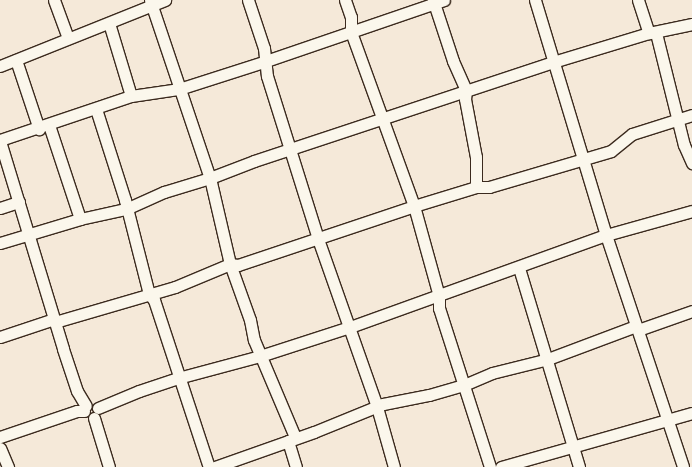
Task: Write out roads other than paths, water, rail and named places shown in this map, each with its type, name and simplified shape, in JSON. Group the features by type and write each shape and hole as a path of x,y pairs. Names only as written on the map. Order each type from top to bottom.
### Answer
{"street":[{"path":"54,0 68,38"},
{"path":"0,66 109,23 151,3 165,0"},
{"path":"248,0 264,48 268,76 292,149 318,239 377,407 394,467"},
{"path":"345,0 351,17 351,32 414,206 440,308 490,467"},
{"path":"535,0 606,235 683,467"},
{"path":"638,0 652,33 692,163"},
{"path":"109,467 91,411 77,391 0,140 44,127 131,96 179,89 266,62 437,1 453,60 466,90 464,99 476,157 476,188"},
{"path":"151,3 210,178 230,264 260,356 291,439 296,467"},
{"path":"109,23 131,96"},
{"path":"0,243 80,219 126,209 164,192 553,62 652,33 692,24"},
{"path":"16,60 80,219"},
{"path":"96,109 150,294 154,300 178,378 209,467"},
{"path":"0,337 175,287 230,264 238,265 272,252 318,239 414,206 476,188 489,187 611,151 632,134 692,115"},
{"path":"0,208 19,202"},
{"path":"0,437 78,411 91,411 139,391 178,378 260,356 350,327 519,268 606,235 692,211"},
{"path":"519,268 579,467"},
{"path":"215,467 377,407 464,385 492,373 548,359 692,311"},
{"path":"501,467 692,413"},
{"path":"0,448 8,467"}]}
